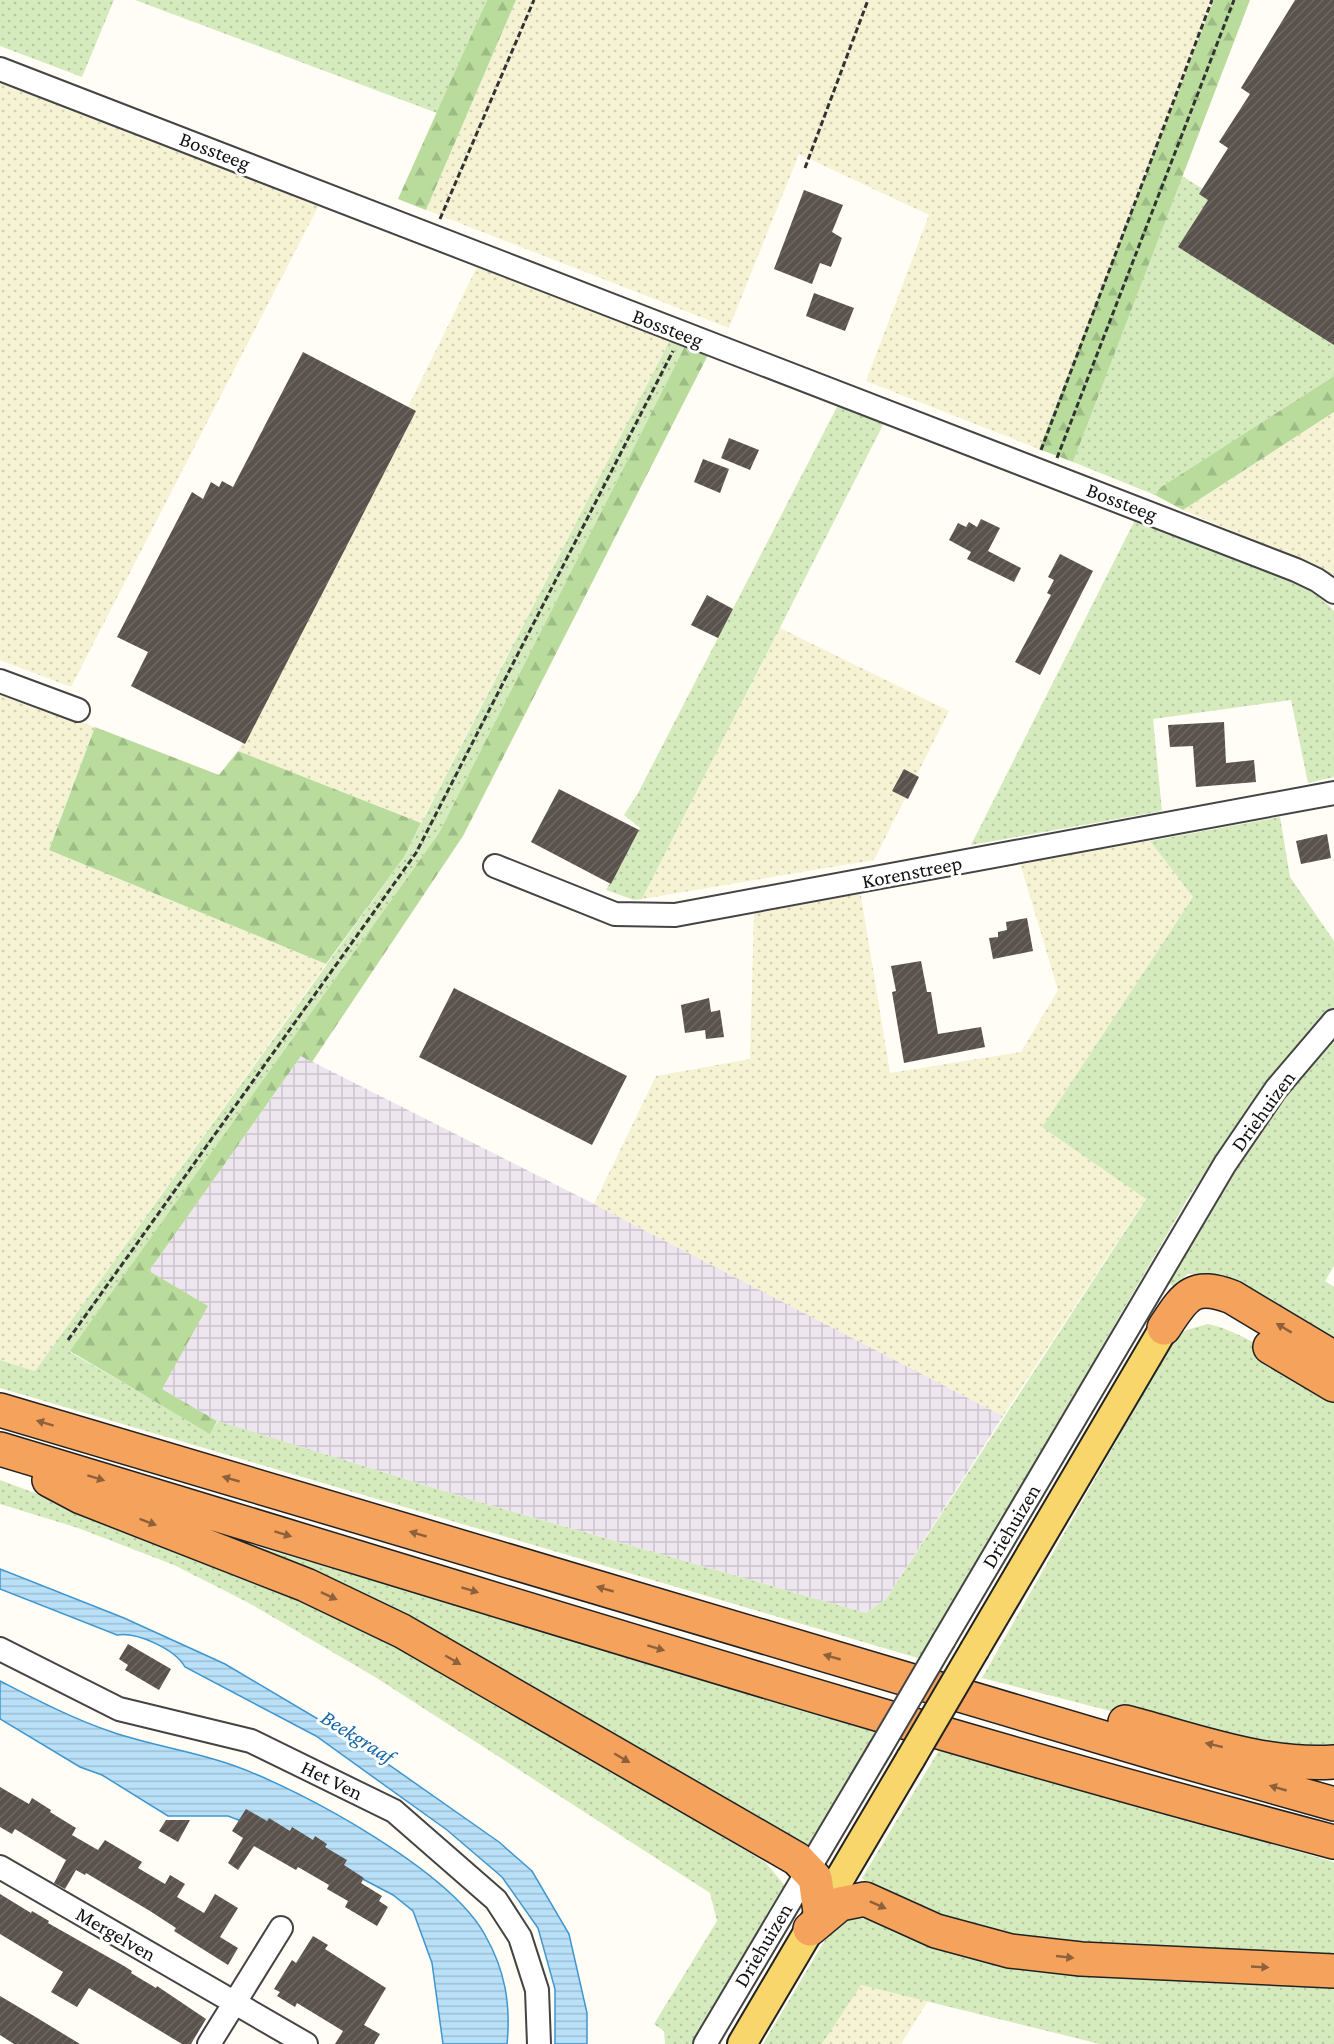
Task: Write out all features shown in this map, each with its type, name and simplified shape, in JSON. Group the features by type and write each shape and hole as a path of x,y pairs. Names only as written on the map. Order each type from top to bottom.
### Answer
{"highway":[{"path":"1164,1328 1186,1296 1196,1292 1216,1293 1232,1298 1334,1358"},
{"path":"1164,1328 1176,1317 1191,1310 1212,1312 1334,1385"},
{"path":"0,1410 1334,1804"},
{"path":"0,1449 851,1707 1144,1792 1334,1842"},
{"path":"0,1454 81,1497 306,1586 402,1631 798,1859 815,1878 815,1920"},
{"path":"888,1673 1011,1693 1269,1758 1302,1762 1334,1762"},
{"path":"815,1920 840,1904 864,1899 936,1931 1010,1951 1081,1959 1334,1971"}],"main road":[{"name":"Driehuizen","path":"742,2044 1164,1328"}],"street":[{"name":"Bossteeg","path":"0,69 1296,570 1317,579 1334,592"},
{"path":"0,681 78,710"},
{"name":"Korenstreep","path":"495,867 615,914 675,915 1334,793"},
{"name":"Driehuizen","path":"705,2044 1225,1164 1276,1089 1334,1021"},
{"name":"Het Ven","path":"0,1648 119,1709 251,1741 394,1811 496,1900 520,1937 537,1990 539,2044"},
{"name":"Mergelven","path":"0,1867 306,2044"},
{"path":"209,2044 281,1928"}],"path":[{"path":"433,235 534,0"},
{"path":"805,168 868,0"},
{"path":"1042,471 1212,0"},
{"path":"1042,471 1234,0"},
{"path":"68,1340 416,853 682,333"}],"shaded area":[{"path":"516,0 1214,0 1039,449 866,381 929,215 799,154 729,328 426,210"},
{"path":"0,76 321,201 71,687 0,660"},
{"path":"479,263 671,338 421,823 238,751"},
{"path":"1334,412 1334,575 1183,510"},
{"path":"780,628 949,711 874,860 642,899"},
{"path":"0,691 95,727 49,850 326,964 35,1371 0,1360"},
{"path":"1150,841 1193,897 1042,1127 1146,1198 1003,1416 594,1204 656,1076 750,1059 754,911 860,890 890,1073 1021,1052 1058,990 1019,860"},
{"path":"301,1056 594,1204 1003,1416 886,1599 866,1613 486,1504 217,1421 162,1389 149,1271"},
{"path":"861,1985 928,2001 901,2044 822,2044"}],"green space":[{"path":"0,0 114,0 82,77 0,46"},
{"path":"135,0 487,0 437,113"},
{"path":"487,0 516,0 426,210 398,199"},
{"path":"1214,0 1250,0 1073,462 1039,449"},
{"path":"1182,176 1334,271 1334,376 1161,487 1155,495 1073,462"},
{"path":"671,338 686,344 439,833 70,1352 210,1433 218,1421 486,1504 866,1613 886,1599 1146,1199 1042,1127 1193,897 1150,841 1280,817 1290,877 1334,941 1334,1010 1280,1068 1241,1118 1187,1200 921,1659 0,1388 0,1360 35,1371 404,857"},
{"path":"686,344 709,353 463,836 312,1062 301,1056 149,1271 208,1306 162,1389 217,1421 210,1434 70,1351 439,833"},
{"path":"1334,376 1334,412 1183,510 1155,495 1161,487"},
{"path":"839,403 885,421 642,899 634,900 606,890 640,828 624,815 638,793"},
{"path":"1136,518 1270,569 1317,596 1334,611 1334,777 1308,783 1291,700 1153,719 1162,811 971,845"},
{"path":"95,727 219,775 238,751 421,823 404,857 326,964 49,850"},
{"path":"1334,1031 1334,1266 1325,1281 1334,1287 1334,1348 1209,1274 1188,1274 1173,1286 1168,1283 1280,1091"},
{"path":"1208,1324 1223,1328 1256,1343 1334,1392 1334,1752 1208,1736 982,1678 1175,1338 1186,1330"},
{"path":"0,1480 255,1575 460,1678 765,1862 786,1887 693,2044 665,2044 664,2031 654,2024 717,1921 710,1893 375,1677 247,1602 174,1565 78,1528 0,1504"},
{"path":"259,1547 879,1729 806,1854"},
{"path":"941,1747 1334,1862 1334,1957 1027,1945 974,1936 875,1890 862,1878"},
{"path":"840,1915 871,1920 933,1948 982,1960 1334,1984 1334,2044 1100,2044 861,1985 822,2044 763,2044"}],"water":[{"path":"0,1569 124,1618 225,1664 355,1741 499,1842 532,1871 569,1934 587,2013 587,2044 555,2044 555,1989 538,1928 502,1877 447,1830 316,1736 185,1667 173,1654 155,1643 135,1636 117,1635 0,1589"},
{"path":"0,1681 55,1709 98,1727 127,1737 205,1756 264,1778 335,1814 409,1860 441,1885 467,1910 492,1948 505,1988 508,2015 507,2044 443,2044 432,1963 413,1911 393,1895 283,1837 228,1816 168,1816 102,1775 80,1767 0,1719"}],"building":[{"path":"1295,0 1334,0 1334,345 1178,247 1208,200 1199,194 1228,148 1219,142 1250,94 1241,88"},
{"path":"804,190 843,205 832,232 842,238 831,267 820,263 812,284 774,269"},
{"path":"814,293 854,308 845,331 806,316"},
{"path":"303,352 416,411 245,744 131,686 148,652 117,637 192,492 203,499 211,482 219,487 222,481 233,487"},
{"path":"729,438 759,450 750,470 721,458"},
{"path":"703,459 729,469 720,493 694,482"},
{"path":"981,519 1000,528 988,551 1021,568 1014,582 967,559 971,552 949,540 958,523 966,527 969,522 977,527"},
{"path":"1060,554 1093,571 1040,675 1015,662 1051,595 1047,593 1054,580 1048,577"},
{"path":"707,595 733,609 718,638 691,625"},
{"path":"1224,722 1226,763 1254,760 1256,782 1196,787 1193,746 1170,747 1168,725"},
{"path":"904,769 919,777 908,799 892,791"},
{"path":"559,789 639,830 611,884 531,842"},
{"path":"1327,834 1331,858 1301,864 1296,841"},
{"path":"1027,918 1033,951 993,959 989,938 998,937 998,932 1007,930 1006,922"},
{"path":"921,961 927,992 931,992 938,1034 981,1027 985,1047 904,1063 892,992 896,991 891,966"},
{"path":"454,988 627,1076 592,1145 419,1057"},
{"path":"709,998 711,1012 720,1010 724,1037 706,1039 705,1030 685,1033 681,1005"},
{"path":"128,1644 171,1669 159,1690 125,1670 128,1665 119,1659"},
{"path":"0,1787 29,1804 32,1798 51,1810 50,1812 76,1828 72,1835 98,1850 105,1840 142,1862 138,1868 165,1884 170,1875 185,1884 177,1897 204,1913 215,1894 238,1908 220,1937 238,1948 228,1965 174,1931 176,1928 150,1911 86,1873 85,1875 76,1870 65,1889 54,1883 66,1860 15,1829 12,1834 0,1827"},
{"path":"246,1809 267,1821 269,1818 290,1831 292,1827 313,1840 315,1836 327,1844 325,1847 347,1860 344,1865 364,1878 361,1883 382,1896 379,1901 388,1907 377,1926 345,1907 348,1901 327,1889 329,1885 298,1867 296,1870 254,1846 238,1870 228,1863 243,1838 232,1831"},
{"path":"166,1820 190,1820 178,1842 159,1831"},
{"path":"0,1894 124,1966 132,1971 131,1973 156,1988 157,1986 206,2019 191,2044 182,2044 89,1988 77,2007 51,1992 63,1972 0,1934"},
{"path":"313,1936 328,1945 325,1949 386,1988 364,2025 380,2034 374,2044 335,2044 343,2031 297,2003 295,2007 277,1996 280,1992 274,1989 292,1960 296,1963"},
{"path":"0,1996 80,2044 14,2044 0,2035"}],"water label":[{"name":"Beekgraaf","path":"358,1736"}]}
